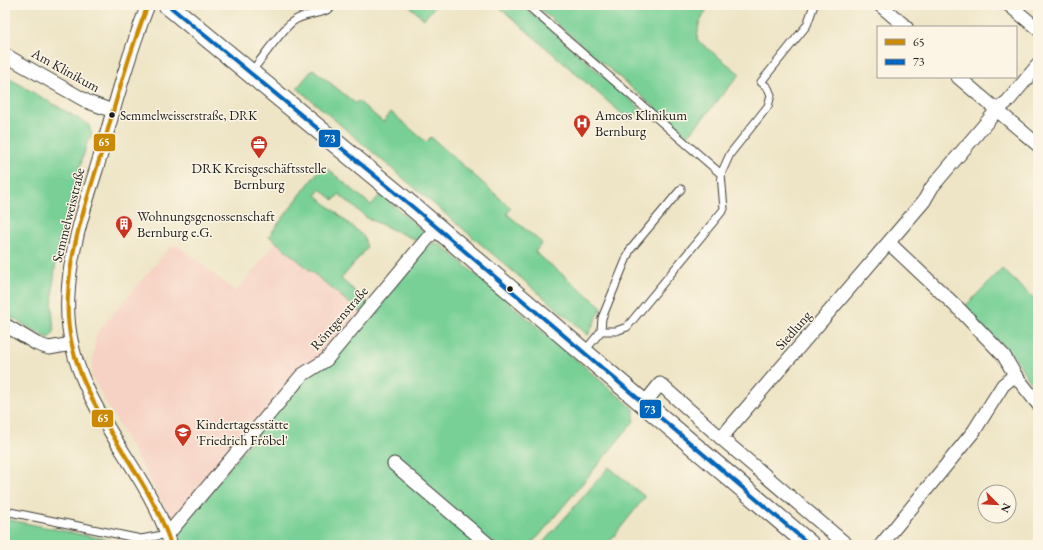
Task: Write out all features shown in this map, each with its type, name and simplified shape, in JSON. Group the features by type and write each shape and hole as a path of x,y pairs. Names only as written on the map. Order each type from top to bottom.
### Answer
{"street":[{"name":"Semmelweisstraße","path":"148,5 113,111 80,228 72,264 68,295 68,319 78,367 100,415 156,509 169,539"},
{"path":"168,5 437,227 810,545"},
{"path":"880,5 905,26"},
{"path":"1009,5 1038,29"},
{"name":"Am Klinikum","path":"5,55 88,102 113,111"},
{"name":"Siedlung","path":"721,438 889,243 924,201 932,187 997,110 1008,101 1038,66"},
{"path":"959,78 1038,145"},
{"name":"Röntgenstraße","path":"169,539 302,375 326,360 437,227"},
{"path":"889,243 960,310 1004,356 1015,375 1038,404"},
{"path":"5,325 38,344 49,348 72,344"},
{"path":"881,545 974,431 1003,386 1015,375"},
{"path":"644,404 660,384 847,545"},
{"path":"394,464 489,545"}],"lane":[{"path":"251,72 292,22 309,14 324,11 334,5"},
{"path":"527,5 721,174"},
{"path":"601,331 616,331 627,327 724,209 721,174 730,154 768,106 771,95 768,88 761,82 807,25 814,5"},
{"path":"584,352 601,331 602,318 630,250 681,189"},
{"path":"5,511 141,539 169,539"}],"shaded area":[{"name":"Kindertagesstätte 'Friedrich Fröbel'","path":"276,242 361,313 320,358 302,369 172,519 91,376 96,334 170,247 177,245 236,292"}],"green space":[{"path":"408,5 436,5 424,19"},
{"path":"497,5 522,5 641,109 630,121"},
{"path":"535,5 709,5 699,24 697,40 740,74 688,136"},
{"path":"313,69 355,103 358,101 383,122 391,112 426,142 431,137 511,208 507,214 542,243 535,252 602,307 588,335 297,88"},
{"path":"5,76 89,125 92,135 87,143 61,235 53,283 52,306 54,330 53,334 48,338 5,314"},
{"path":"323,165 371,205 381,194 424,232 423,239 418,241 367,218 339,194 334,200 320,189 316,195 364,237 367,248 341,279 370,304 361,313 269,236"},
{"path":"431,243 440,244 634,409 634,421 538,537 529,545 179,545 178,538 185,522 298,384"},
{"path":"1002,269 1038,302 1038,387 1034,388 1016,359 963,308"},
{"path":"609,467 645,497 607,545 541,545"},
{"path":"5,519 133,545 5,545"}],"transit line":[{"name":"65","path":"148,5 123,79 80,224 69,277 68,318 71,342 81,375 107,426 154,503 171,545"},
{"name":"73","path":"168,5 414,208 810,545"}],"place":[{"name":"Semmelweisserstraße, DRK","path":"112,115"},
{"name":"Ameos Klinikum Bernburg","path":"582,138"},
{"name":"DRK Kreisgeschäftsstelle Bernburg","path":"259,159"},
{"name":"Wohnungsgenossenschaft Bernburg e.G.","path":"124,239"},
{"name":"Kindertagesstätte 'Friedrich Fröbel'","path":"183,447"}]}
